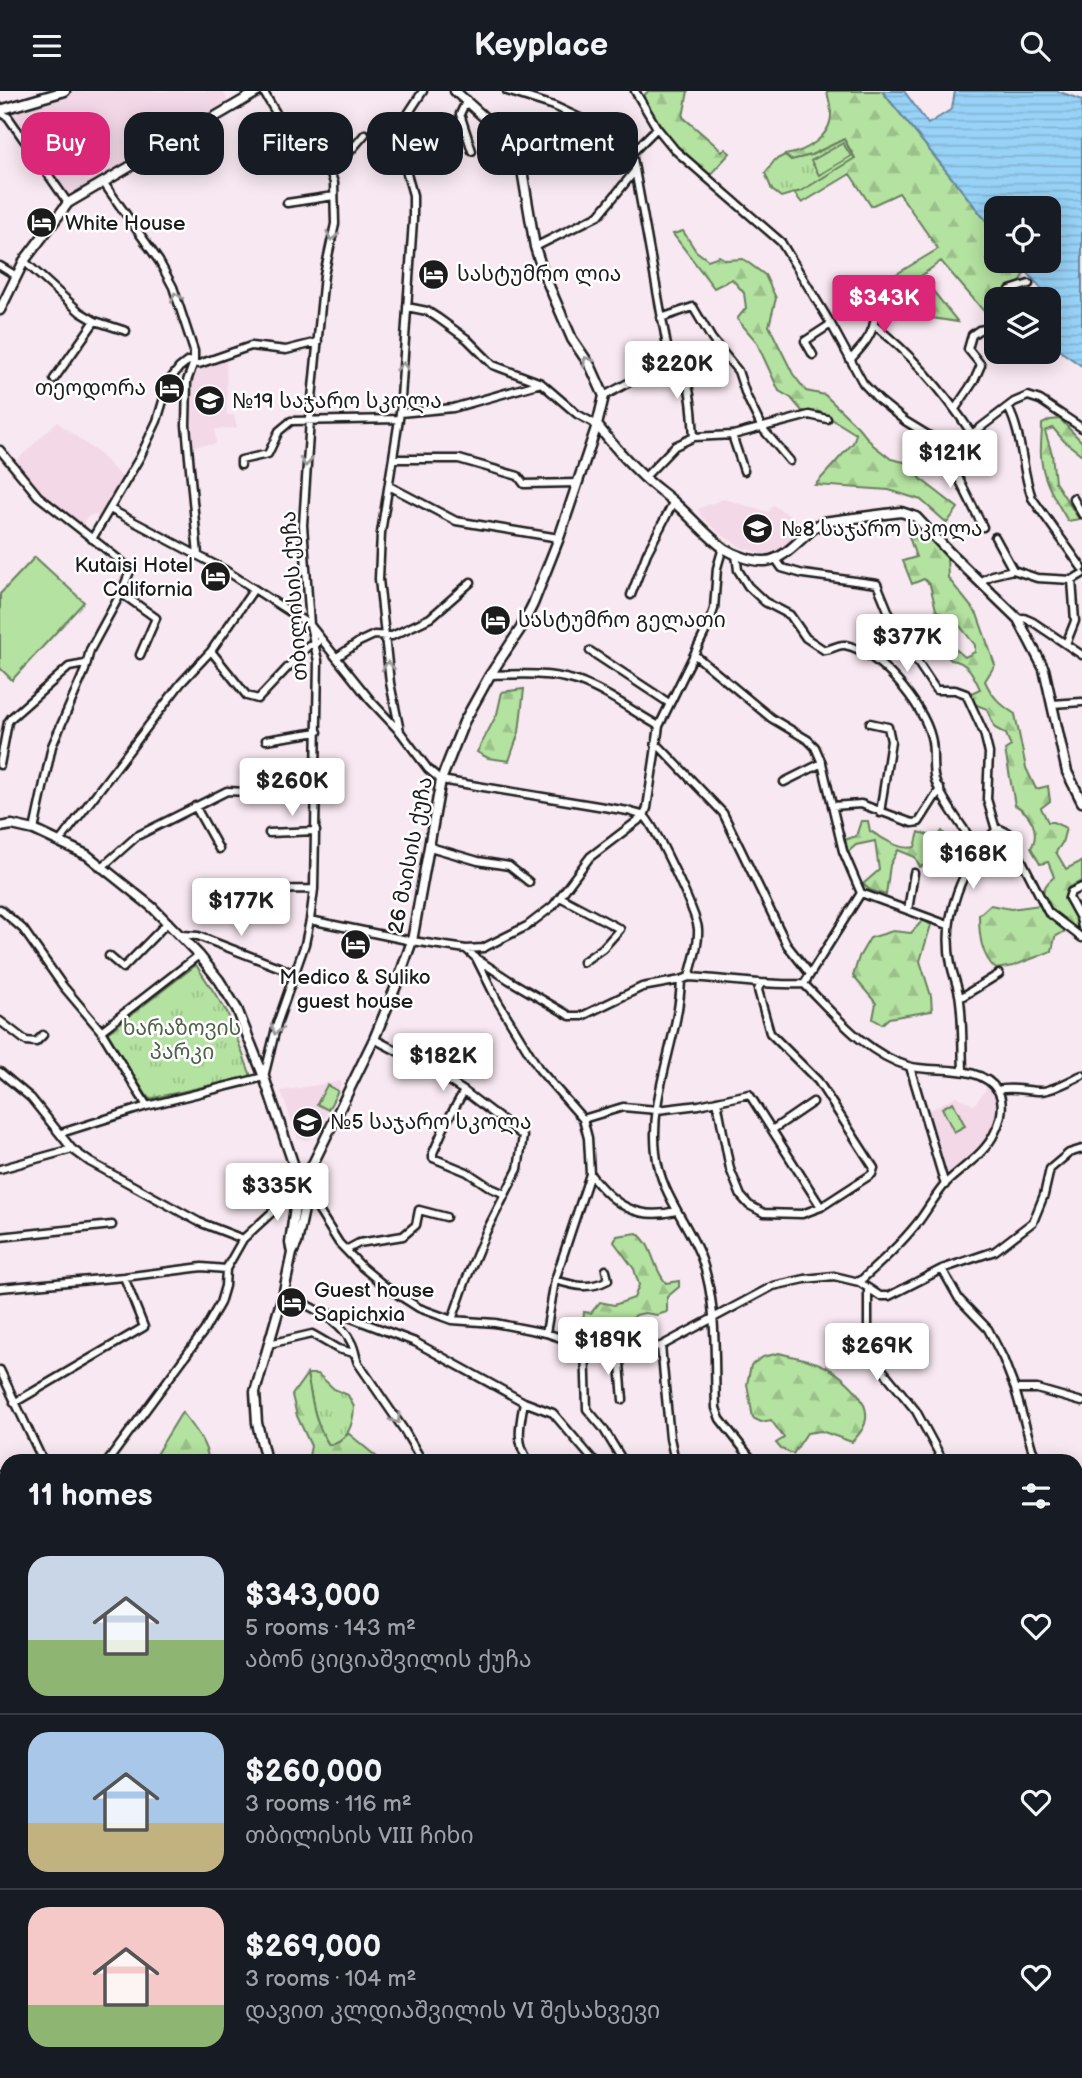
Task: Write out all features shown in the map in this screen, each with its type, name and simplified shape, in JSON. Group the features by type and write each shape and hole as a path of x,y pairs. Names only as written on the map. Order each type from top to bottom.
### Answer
{"main road":[{"path":"0,111 65,91"},
{"path":"0,310 15,275 68,203 261,91"},
{"path":"455,91 507,138 515,151 529,202 535,247 572,339 591,367 604,396"},
{"name":"26 მაისის ქუჩა","path":"300,1192 294,1182 302,1178 374,1039 412,941 441,780 464,722 489,675 521,628 559,538 604,396"},
{"path":"597,425 645,478 674,501 723,548 736,555 766,561 775,558 823,522 901,512 916,517 1018,619 1044,669 1067,772 1082,802"},
{"path":"0,827 12,825 34,830 87,855 181,935 219,980 237,1009 302,1178 310,1185 300,1192 284,1291 255,1392 254,1403 265,1454"}],"street":[{"path":"261,91 274,112"},
{"path":"401,733 390,683 379,579 381,533 399,416 413,218 413,195 398,142 402,123 423,91"},
{"path":"507,91 567,112"},
{"path":"635,91 657,128 675,150 781,242 863,383 926,436 941,443 953,444 1027,396 1040,400 1082,428"},
{"path":"467,100 460,114 472,151"},
{"path":"0,111 8,117 68,203"},
{"path":"638,147 657,128"},
{"path":"353,148 365,134"},
{"name":"თბილისის ქუჩა","path":"264,1077 277,1024 310,921 314,889 320,643 310,625 303,525 324,275 335,224 331,175"},
{"path":"535,247 599,215 632,175"},
{"path":"635,175 669,357 674,360 688,384 694,437"},
{"path":"103,182 159,261 173,287 194,351 194,362 187,381 186,425 198,555"},
{"path":"287,203 334,196"},
{"path":"24,261 80,312 95,321 126,331"},
{"path":"0,266 15,275"},
{"path":"1020,287 1030,285"},
{"path":"850,360 865,342 874,325 874,305 878,294 889,287"},
{"path":"407,307 427,311 467,339 493,365 541,383 577,414 597,425"},
{"path":"661,318 693,307 712,339 738,371 762,428 790,461"},
{"path":"54,379 95,321"},
{"path":"813,355 805,341 831,324"},
{"path":"874,325 923,369 972,434"},
{"path":"955,409 974,381 981,365 968,349 972,335 984,329"},
{"path":"92,539 140,457 157,421 169,381 179,368 188,361 199,364 251,346 286,350 318,342"},
{"path":"604,396 661,365 669,357"},
{"path":"242,465 241,460 268,454 279,431 291,421 399,416 470,404 541,383"},
{"path":"1011,405 1032,498 1082,568"},
{"path":"645,478 675,446 694,437 732,435 810,415 827,419"},
{"path":"732,435 744,471"},
{"path":"941,443 983,527"},
{"path":"0,450 38,496 131,569 121,593 97,635 52,746 34,830"},
{"path":"393,459 459,459 518,476 524,484 578,483"},
{"path":"389,486 456,521 559,538"},
{"path":"1073,498 1082,514"},
{"path":"631,595 647,552 674,501"},
{"path":"110,509 198,555 310,625"},
{"path":"995,537 1013,571"},
{"path":"310,921 412,941 466,949 484,948 518,931 553,906 590,857 644,816 659,726 684,671 695,655 714,609 717,568 723,548"},
{"path":"736,555 738,571 748,586 765,602 790,615 806,638 824,650 846,645 869,656 904,690 928,727 932,740 934,779 978,850"},
{"path":"775,558 782,568 803,574 872,581 877,584 900,638 936,690 955,690 966,694 976,713 989,753 987,799 996,830"},
{"path":"981,581 992,575 1013,571 1037,578 1072,580 1082,574"},
{"path":"1066,644 1075,621 1072,580"},
{"path":"337,657 374,635 392,636 430,618 471,582"},
{"path":"60,841 181,683 211,651 254,589"},
{"path":"121,593 156,618 140,655"},
{"path":"1018,619 1024,618 1032,622 1082,655"},
{"path":"211,651 247,696 258,699 309,645 320,643 337,657 428,769 441,780 628,811 644,816 659,839 698,927 698,943 689,977"},
{"path":"590,651 669,703"},
{"path":"695,655 771,718 815,747 822,763 843,851 861,893 948,925"},
{"path":"0,765 11,718 69,667 85,664"},
{"path":"489,675 530,673 575,681 617,701 659,726"},
{"path":"1052,704 1082,702"},
{"path":"870,723 888,727 891,741 880,813"},
{"path":"266,740 318,732"},
{"path":"654,745 660,747 723,813 787,945 810,974"},
{"path":"784,782 822,763"},
{"path":"832,806 861,804 912,823 919,822 940,789"},
{"path":"101,868 137,836 228,791 317,795"},
{"path":"195,806 219,849"},
{"path":"963,1071 960,997 950,962 948,925 966,872 978,850 996,830 1008,833 1048,912 1082,938"},
{"path":"269,833 316,831"},
{"path":"430,848 509,866 529,882"},
{"path":"908,910 914,873"},
{"path":"1082,887 1071,892 1069,898 1082,927"},
{"path":"248,890 314,889"},
{"path":"804,984 861,893"},
{"path":"560,897 620,929 603,948 583,962"},
{"path":"0,909 23,929 63,986 101,1031 147,1106"},
{"path":"109,956 123,968 168,922"},
{"path":"181,935 198,936 294,973"},
{"path":"466,949 538,999 570,1016 582,1016 642,987 681,981 689,977 741,980 760,985 804,984 869,1046 890,1060 910,1067 963,1071 985,1080 997,1090 1002,1115 995,1134 986,1147 945,1185 895,1249 859,1282"},
{"path":"101,1031 198,955"},
{"path":"477,959 497,1000 539,1069 583,1119 589,1146 590,1174 555,1280 546,1333"},
{"path":"960,997 999,974"},
{"path":"681,981 675,1029 661,1079 655,1151 659,1174 701,1257 709,1282 716,1408 720,1419 748,1454"},
{"path":"718,1101 730,1169 741,1196 748,1205 764,1213 802,1214 821,1207 872,1174 874,1168 818,1081 770,1033 758,990 760,985"},
{"path":"0,1021 26,1041 36,1042 43,1035"},
{"path":"374,1039 425,1065 523,1136 518,1169 466,1280 452,1320"},
{"path":"910,1067 945,1185"},
{"path":"0,1072 31,1098 72,1149 90,1162 199,1222 243,1239"},
{"path":"997,1090 1011,1086 1040,1091 1053,1089 1058,1084 1082,1075"},
{"path":"61,1133 147,1106 264,1077"},
{"path":"464,1091 446,1123 433,1158 467,1172 505,1194"},
{"path":"583,1119 623,1107 657,1110 749,1094 821,1207"},
{"path":"772,1130 813,1102"},
{"path":"113,1454 204,1331 220,1303 226,1269 243,1239 300,1192 346,1250 386,1287 419,1308 452,1320 495,1323 546,1333 585,1346 619,1351 661,1346 772,1286 834,1276 859,1282 880,1296 889,1296 942,1269 995,1251 1033,1222 1044,1195 1050,1169 1061,1159 1081,1148"},
{"path":"0,1169 72,1149"},
{"path":"590,1174 601,1190 634,1212 651,1215 676,1211"},
{"path":"346,1250 359,1243 403,1236 416,1225 419,1210 446,1217"},
{"path":"0,1237 112,1225"},
{"path":"0,1288 202,1267 226,1269"},
{"path":"942,1269 959,1299 988,1329 1016,1389 1034,1454"},
{"path":"555,1280 579,1287 590,1287 608,1280 606,1270"},
{"path":"14,1403 144,1327 124,1277"},
{"path":"868,1288 868,1329 872,1349 881,1368 916,1412 939,1454"},
{"path":"284,1291 322,1312 345,1332 353,1344 354,1353 418,1454"},
{"path":"322,1312 346,1316 415,1342 524,1402 553,1413 588,1454"},
{"path":"269,1344 312,1334 338,1349 354,1353"},
{"path":"585,1346 587,1409 603,1428 619,1454"},
{"path":"661,1346 673,1454"},
{"path":"619,1351 623,1400"},
{"path":"0,1370 40,1454"},
{"path":"1016,1389 1037,1389 1082,1402"},
{"path":"524,1402 520,1439 524,1454"}],"shaded area":[{"path":"70,91 223,91 230,106 220,112 124,112 124,168 71,199 54,175 110,175 110,112 21,112 21,129 7,110"},
{"name":"№19 საჯარო სკოლა","path":"226,359 227,415 234,415 237,428 215,429 216,444 193,446 191,380 204,365"},
{"path":"57,422 97,452 123,478 100,518 94,514 87,517 82,525 41,493 15,462"},
{"name":"№8 საჯარო სკოლა","path":"723,499 769,512 773,505 805,525 774,554 743,548 719,533 702,517 698,509"},
{"name":"№5 საჯარო სკოლა","path":"342,1081 317,1134 308,1140 298,1139 281,1091"},
{"path":"987,1088 994,1094 1000,1113 992,1134 947,1175 928,1111 956,1096 974,1105"}],"green space":[{"path":"648,91 688,91 683,117 722,151 725,149 730,153 710,175 680,150 656,122 642,98"},
{"path":"827,91 882,91 984,218 984,273 1025,273 1018,287 984,287 984,311 941,261 921,276 958,322 932,318 897,293 885,281 938,249 899,193 871,206 850,174 802,203 794,193 855,158 844,139 811,155 791,160 785,155 809,146 822,136 827,129 831,113"},
{"path":"844,139 855,159 801,191 781,197 772,190 765,173 775,160 785,155 791,160 811,155"},
{"path":"843,143 851,156 819,175 811,161"},
{"path":"683,231 696,251 708,260 719,256 726,260 743,259 765,275 776,298 769,326 793,374 806,391 825,395 873,445 891,459 908,463 922,480 958,508 947,523 921,500 889,490 815,485 853,443 856,434 820,412 802,411 791,398 779,391 756,341 737,319 746,308 744,293 732,279 714,288 673,234"},
{"path":"1060,419 1082,442 1082,455 1053,428 1045,431 1052,454 1055,482 1079,519 1068,521 1048,486 1041,457 1042,424"},
{"path":"920,528 947,557 948,578 977,614 995,665 985,681 997,700 1015,714 1026,768 1036,789 1048,786 1050,801 1041,808 1048,822 1066,828 1056,852 1066,869 1082,861 1082,881 1068,888 1064,899 1080,930 1077,931 1055,914 1044,901 1043,893 1054,877 1048,862 1040,864 1031,848 1035,835 1032,823 1015,805 1005,750 1011,746 1006,734 995,728 987,709 974,704 969,694 980,689 969,670 962,663 951,660 939,648 946,641 965,657 975,652 975,645 959,625 936,610 930,585 924,579 912,584 903,561 916,557 907,531"},
{"path":"35,557 84,602 12,680 0,668 0,594"},
{"path":"524,689 519,732 509,761 488,758 477,752 497,714 502,692"},
{"path":"861,821 868,821 870,831 891,843 909,848 915,847 919,832 937,838 942,831 953,843 949,863 940,860 936,867 929,862 920,867 915,857 898,850 890,865 886,895 870,890 863,884 879,870 875,841 856,845 848,852 845,840 856,836"},
{"path":"990,905 1011,909 1040,905 1045,914 1065,931 1055,937 1052,951 1013,966 996,969 984,951 980,930 979,915"},
{"path":"923,920 931,925 920,961 931,996 932,1011 889,1018 882,1024 873,1019 876,1003 853,976 859,957 870,938 893,931 911,933"},
{"name":"ხარაზოვის პარკი","path":"196,965 227,1012 251,1076 149,1099 106,1034"},
{"path":"327,1085 338,1091 328,1110 317,1104"},
{"path":"953,1102 965,1126 954,1132 942,1108"},
{"path":"637,1233 647,1244 666,1283 679,1281 679,1287 667,1297 667,1312 636,1315 625,1326 610,1330 607,1319 595,1321 593,1328 583,1324 584,1312 591,1313 600,1302 614,1305 634,1298 639,1285 634,1269 614,1242 617,1236"},
{"path":"779,1353 825,1366 857,1393 866,1410 866,1419 863,1429 852,1442 821,1431 807,1433 793,1454 781,1449 776,1443 784,1438 771,1420 761,1422 753,1418 747,1384 751,1365 763,1357"},
{"path":"307,1374 318,1374 334,1389 348,1395 354,1407 348,1431 335,1443 329,1445 320,1428"},
{"path":"307,1374 317,1419 329,1445 339,1442 348,1433 373,1454 309,1454 311,1446 297,1416 292,1395"},
{"path":"182,1412 195,1429 207,1454 156,1454"}],"water":[{"path":"882,91 904,91 928,124 952,109 955,91 1057,91 1082,100 1082,366 1061,352 1061,287 1040,287 1028,273 1061,273 1061,196 984,196 984,218"}],"place":[{"name":"White House","path":"42,223"},
{"name":"სასტუმრო ლია","path":"434,274"},
{"name":"თეოდორა","path":"169,388"},
{"name":"№19 საჯარო სკოლა","path":"209,401"},
{"name":"№8 საჯარო სკოლა","path":"758,529"},
{"name":"Kutaisi Hotel California","path":"216,577"},
{"name":"სასტუმრო გელათი","path":"495,620"},
{"name":"Medico & Suliko guest house","path":"355,945"},
{"name":"№5 საჯარო სკოლა","path":"307,1122"},
{"name":"Guest house Sapichxia","path":"291,1302"}]}
